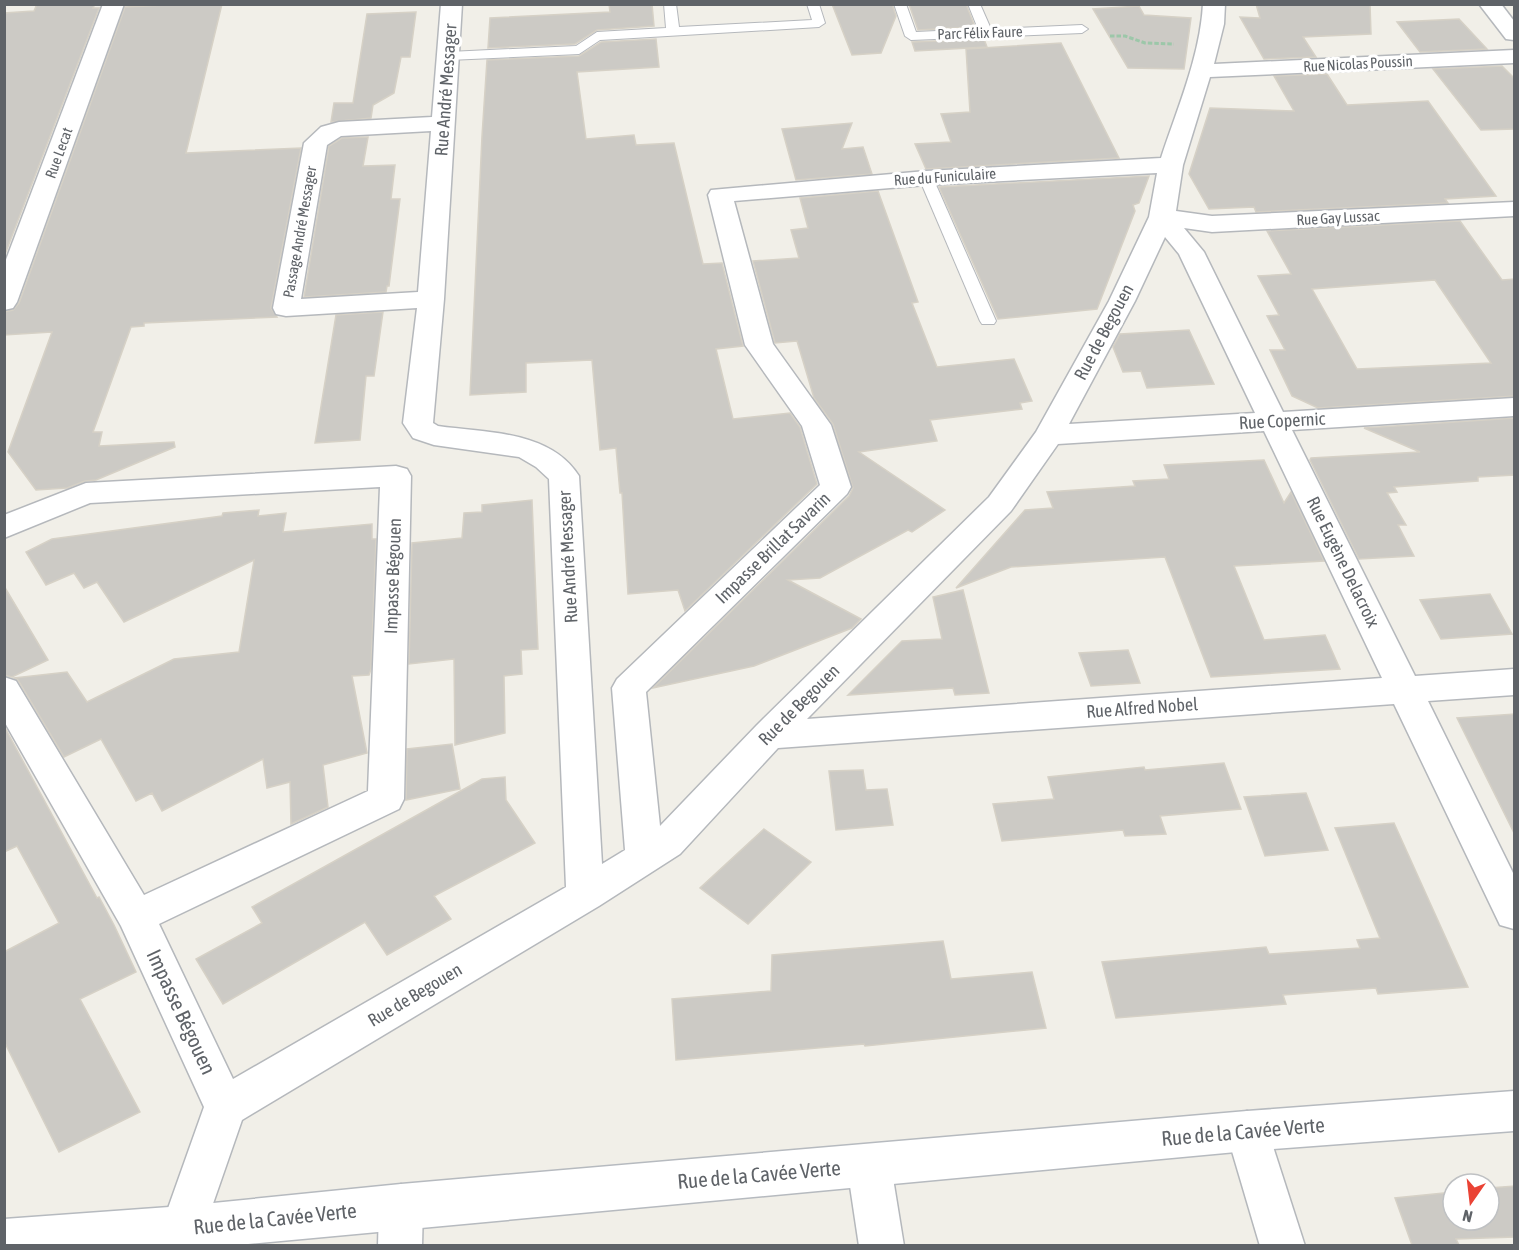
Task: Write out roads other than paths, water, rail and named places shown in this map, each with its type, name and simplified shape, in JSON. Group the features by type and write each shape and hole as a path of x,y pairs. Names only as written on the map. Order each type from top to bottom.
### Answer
{"street":[{"name":"Rue Lecat","path":"4,302 114,4"},
{"name":"Rue André Messager","path":"452,4 431,298 418,423 423,431 447,437 526,448 547,460 564,476 585,895"},
{"name":"Rue de Begouen","path":"225,1107 585,895 667,843 769,735 1000,504 1049,435 1122,301 1162,217 1171,165 1213,24 1214,4"},
{"path":"1489,4 1515,34"},
{"name":"Rue Nicolas Poussin","path":"1204,58 1515,56"},
{"name":"Passage André Messager","path":"431,298 286,308 316,143 329,132 339,129 444,123"},
{"name":"Rue du Funiculaire","path":"720,195 926,178 1171,165"},
{"name":"Impasse Brillat Savarin","path":"644,857 629,688 836,487 816,425 759,345 720,195"},
{"name":"Rue Gay Lussac","path":"1162,217 1212,224 1515,209"},
{"name":"Rue Eugène Delacroix","path":"1162,217 1191,252 1515,913"},
{"name":"Rue Copernic","path":"1049,435 1515,407"},
{"name":"Impasse Bégouen","path":"4,527 86,493 396,476 386,799 136,917"},
{"name":"Rue Alfred Nobel","path":"769,735 1515,682"},
{"name":"Impasse Bégouen","path":"4,690 136,917 225,1107"},
{"path":"160,1234 225,1107"},
{"name":"Rue de la Cavée Verte","path":"4,1241 400,1226 870,1166 1248,1131 1515,1111"},
{"path":"1248,1131 1283,1245"},
{"path":"870,1166 882,1245"}],"lane":[{"path":"670,4 673,32"},
{"path":"449,56 579,50 597,36 819,23 813,4"},
{"name":"Parc Félix Faure","path":"900,4 911,36 1082,29"},
{"path":"974,4 986,33"},
{"path":"926,178 988,321"}]}
